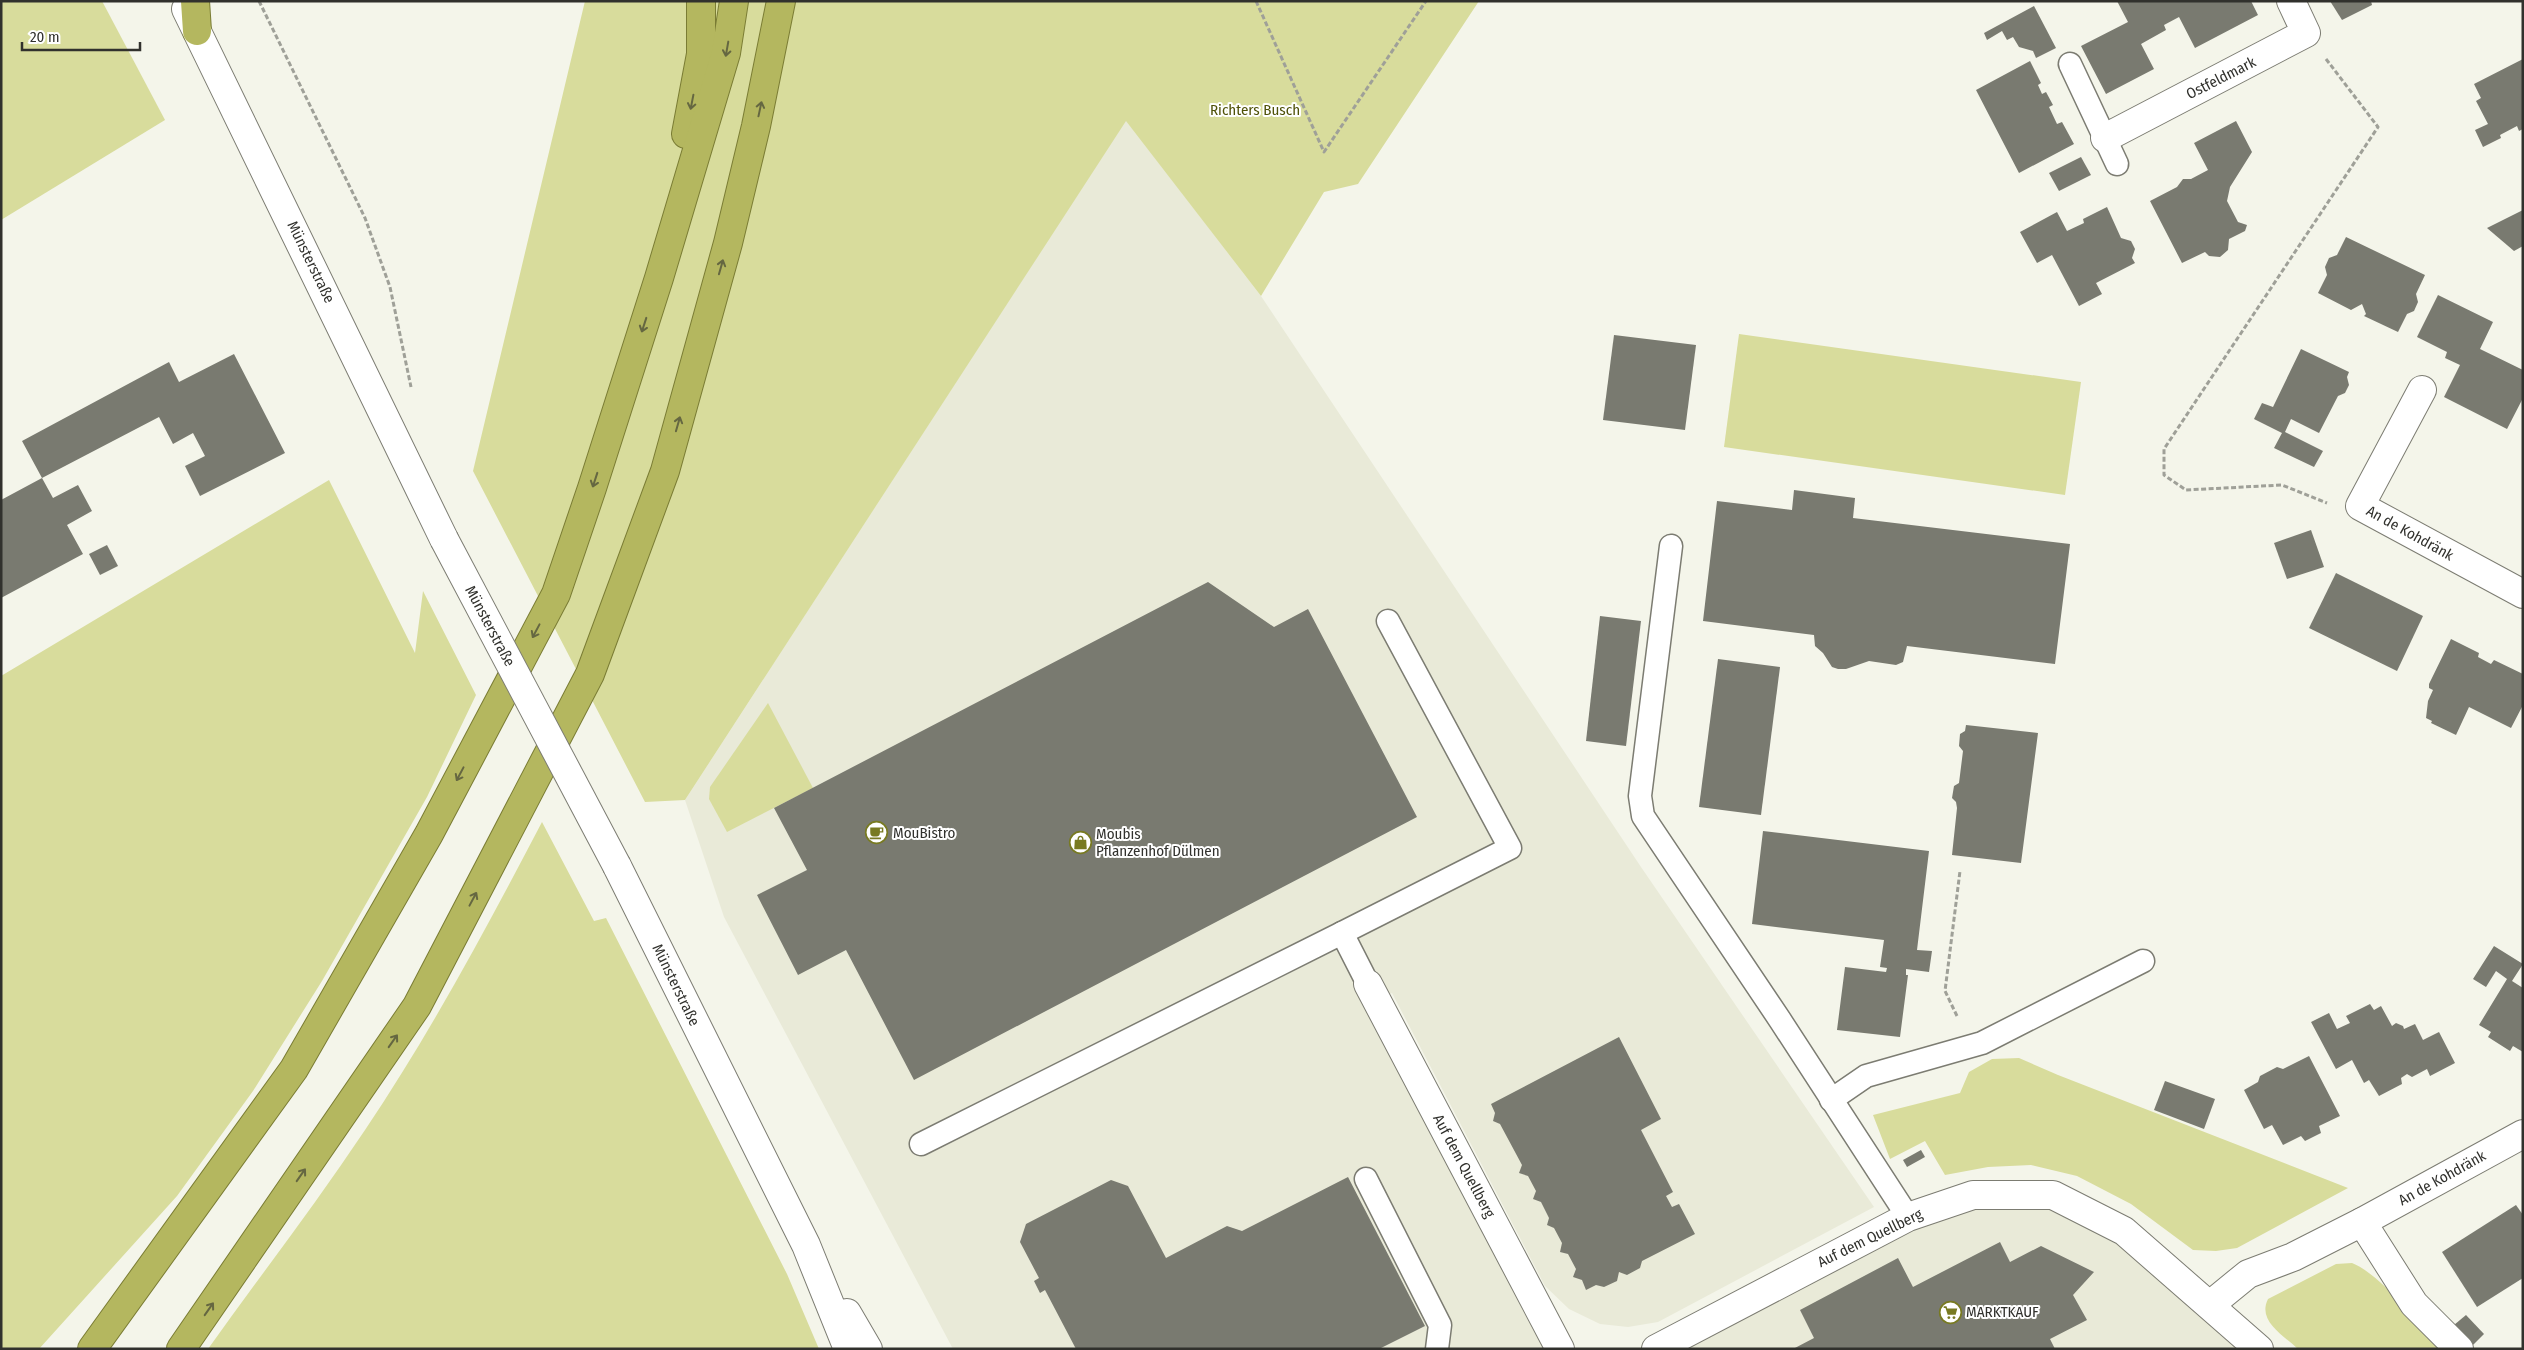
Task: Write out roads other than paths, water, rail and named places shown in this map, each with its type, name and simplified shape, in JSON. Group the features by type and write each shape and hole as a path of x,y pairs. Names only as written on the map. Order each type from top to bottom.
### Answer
{"highway":[{"path":"194,1 198,31"},
{"path":"659,278 702,54 702,1"},
{"path":"92,1349 294,1069 438,816 556,594 659,278 726,54 734,1"},
{"path":"181,1349 417,1006 590,674 665,471 728,243 756,126 781,1"}],"street":[{"name":"Münsterstraße","path":"182,1 444,539 617,866 806,1245 868,1349"},
{"name":"Ostfeldmark","path":"2105,138 2306,33 2291,1"},
{"name":"An de Kohdränk","path":"2422,390 2360,506 2523,594"},
{"name":"Auf dem Quellberg","path":"1368,984 1560,1349"},
{"name":"An de Kohdränk","path":"2210,1305 2248,1274 2293,1257 2362,1222 2523,1134"},
{"name":"Auf dem Quellberg","path":"1656,1349 1908,1217 1973,1195 2053,1195 2124,1231 2259,1349"},
{"path":"2362,1222 2414,1304 2460,1349"},
{"name":"Münsterstraße","path":"806,1245 848,1349"}],"lane":[{"path":"2070,64 2117,164"},
{"path":"1671,546 1640,796 1643,816 1908,1217"},
{"path":"921,1144 1510,848 1388,621"},
{"path":"1342,933 1368,984"},
{"path":"1831,1100 1866,1076 1982,1043 2143,960"},
{"path":"1366,1179 1440,1325 1437,1349"}],"place":[{"name":"MouBistro","path":"877,833"},
{"name":"Moubis Pflanzenhof Dülmen","path":"1080,843"},
{"name":"MARKTKAUF","path":"1950,1312"}],"park label":[{"name":"Richters Busch","path":"1255,110"}]}
